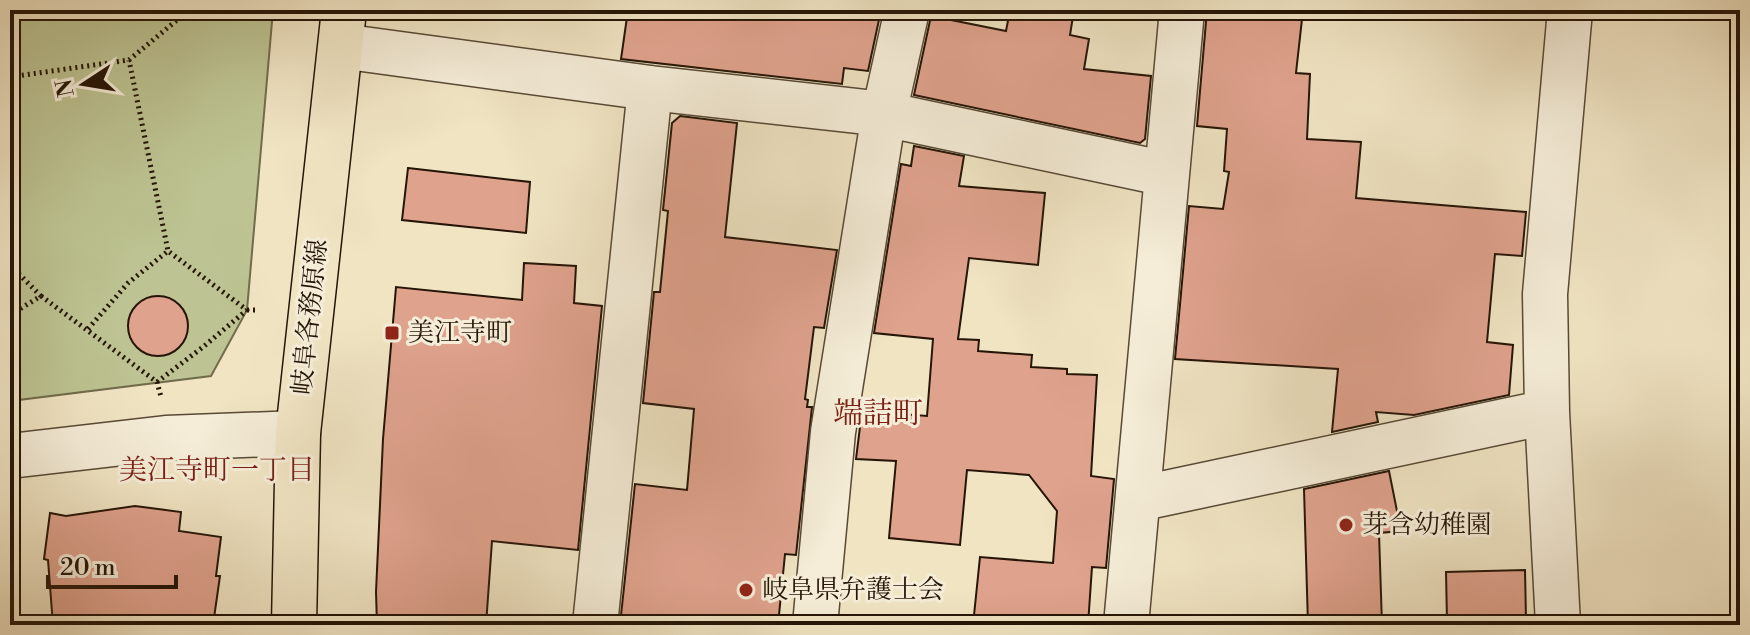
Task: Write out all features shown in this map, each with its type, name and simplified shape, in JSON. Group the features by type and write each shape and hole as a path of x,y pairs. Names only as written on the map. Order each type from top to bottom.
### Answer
{"main road":[{"name":"岐阜各務原線","path":"294,625 298,433 342,28"}],"street":[{"path":"815,625 833,432 884,114 907,10"},
{"path":"1126,625 1182,10"},
{"path":"1558,625 1547,412 1545,294 1570,10"},
{"path":"342,28 650,88 884,114 1167,174"},
{"path":"595,625 650,88"},
{"path":"1138,499 1547,412"},
{"path":"10,456 166,438 298,433"}],"path":[{"path":"10,77 129,60 189,10"},
{"path":"129,60 168,251 247,310 255,310"},
{"path":"88,329 128,283 168,251"},
{"path":"10,265 41,296 157,382 162,399"},
{"path":"10,315 41,296"},
{"path":"157,382 247,310"}],"green space":[{"path":"10,10 273,10 247,310 211,376 10,401"}],"building":[{"path":"628,10 834,10 880,15 868,71 844,68 842,84 621,59"},
{"path":"1010,10 1074,10 1070,35 1089,39 1084,69 1151,76 1145,139 1140,143 914,95 931,16 1006,31"},
{"path":"1207,10 1303,10 1296,73 1310,74 1307,139 1361,142 1356,198 1526,212 1522,256 1495,254 1487,342 1513,345 1509,395 1414,415 1376,412 1378,422 1332,432 1338,369 1175,359 1189,206 1223,209 1229,172 1224,171 1227,129 1197,126"},
{"path":"680,116 737,123 725,237 837,250 824,328 814,327 805,399 808,400 807,407 812,407 796,555 785,554 778,625 620,625 635,484 687,490 694,409 643,403 654,292 660,292 668,211 663,210 672,123"},
{"path":"914,146 964,156 959,186 1045,193 1038,265 969,258 958,339 979,340 978,351 1032,355 1031,367 1067,369 1067,374 1097,375 1091,476 1114,479 1106,568 1092,567 1088,625 973,625 980,557 1053,563 1057,511 1029,475 967,470 960,545 889,538 896,461 856,459 862,411 927,416 933,339 874,333 901,164 911,166"},
{"path":"408,168 530,182 526,233 402,220"},
{"path":"524,263 576,266 574,303 602,306 578,550 492,541 486,625 377,625 383,439 396,287 522,300"},
{"path":"158,296 169,298 179,305 186,315 186,337 179,347 169,354 158,356 147,354 137,347 130,337 128,326 130,315 137,305 147,298"},
{"path":"1389,471 1401,531 1379,533 1382,625 1308,625 1304,489"},
{"path":"135,506 181,512 179,531 221,537 216,576 220,576 213,625 53,625 48,560 44,559 50,513 66,516"},
{"path":"1525,570 1526,619 1447,621 1446,572"}],"place":[{"name":"美江寺町","path":"392,333"},
{"name":"芽含幼稚園","path":"1346,525"},
{"name":"岐阜県弁護士会","path":"746,590"}],"district":[{"name":"端詰町","path":"878,414"},
{"name":"美江寺町一丁目","path":"217,470"}]}
